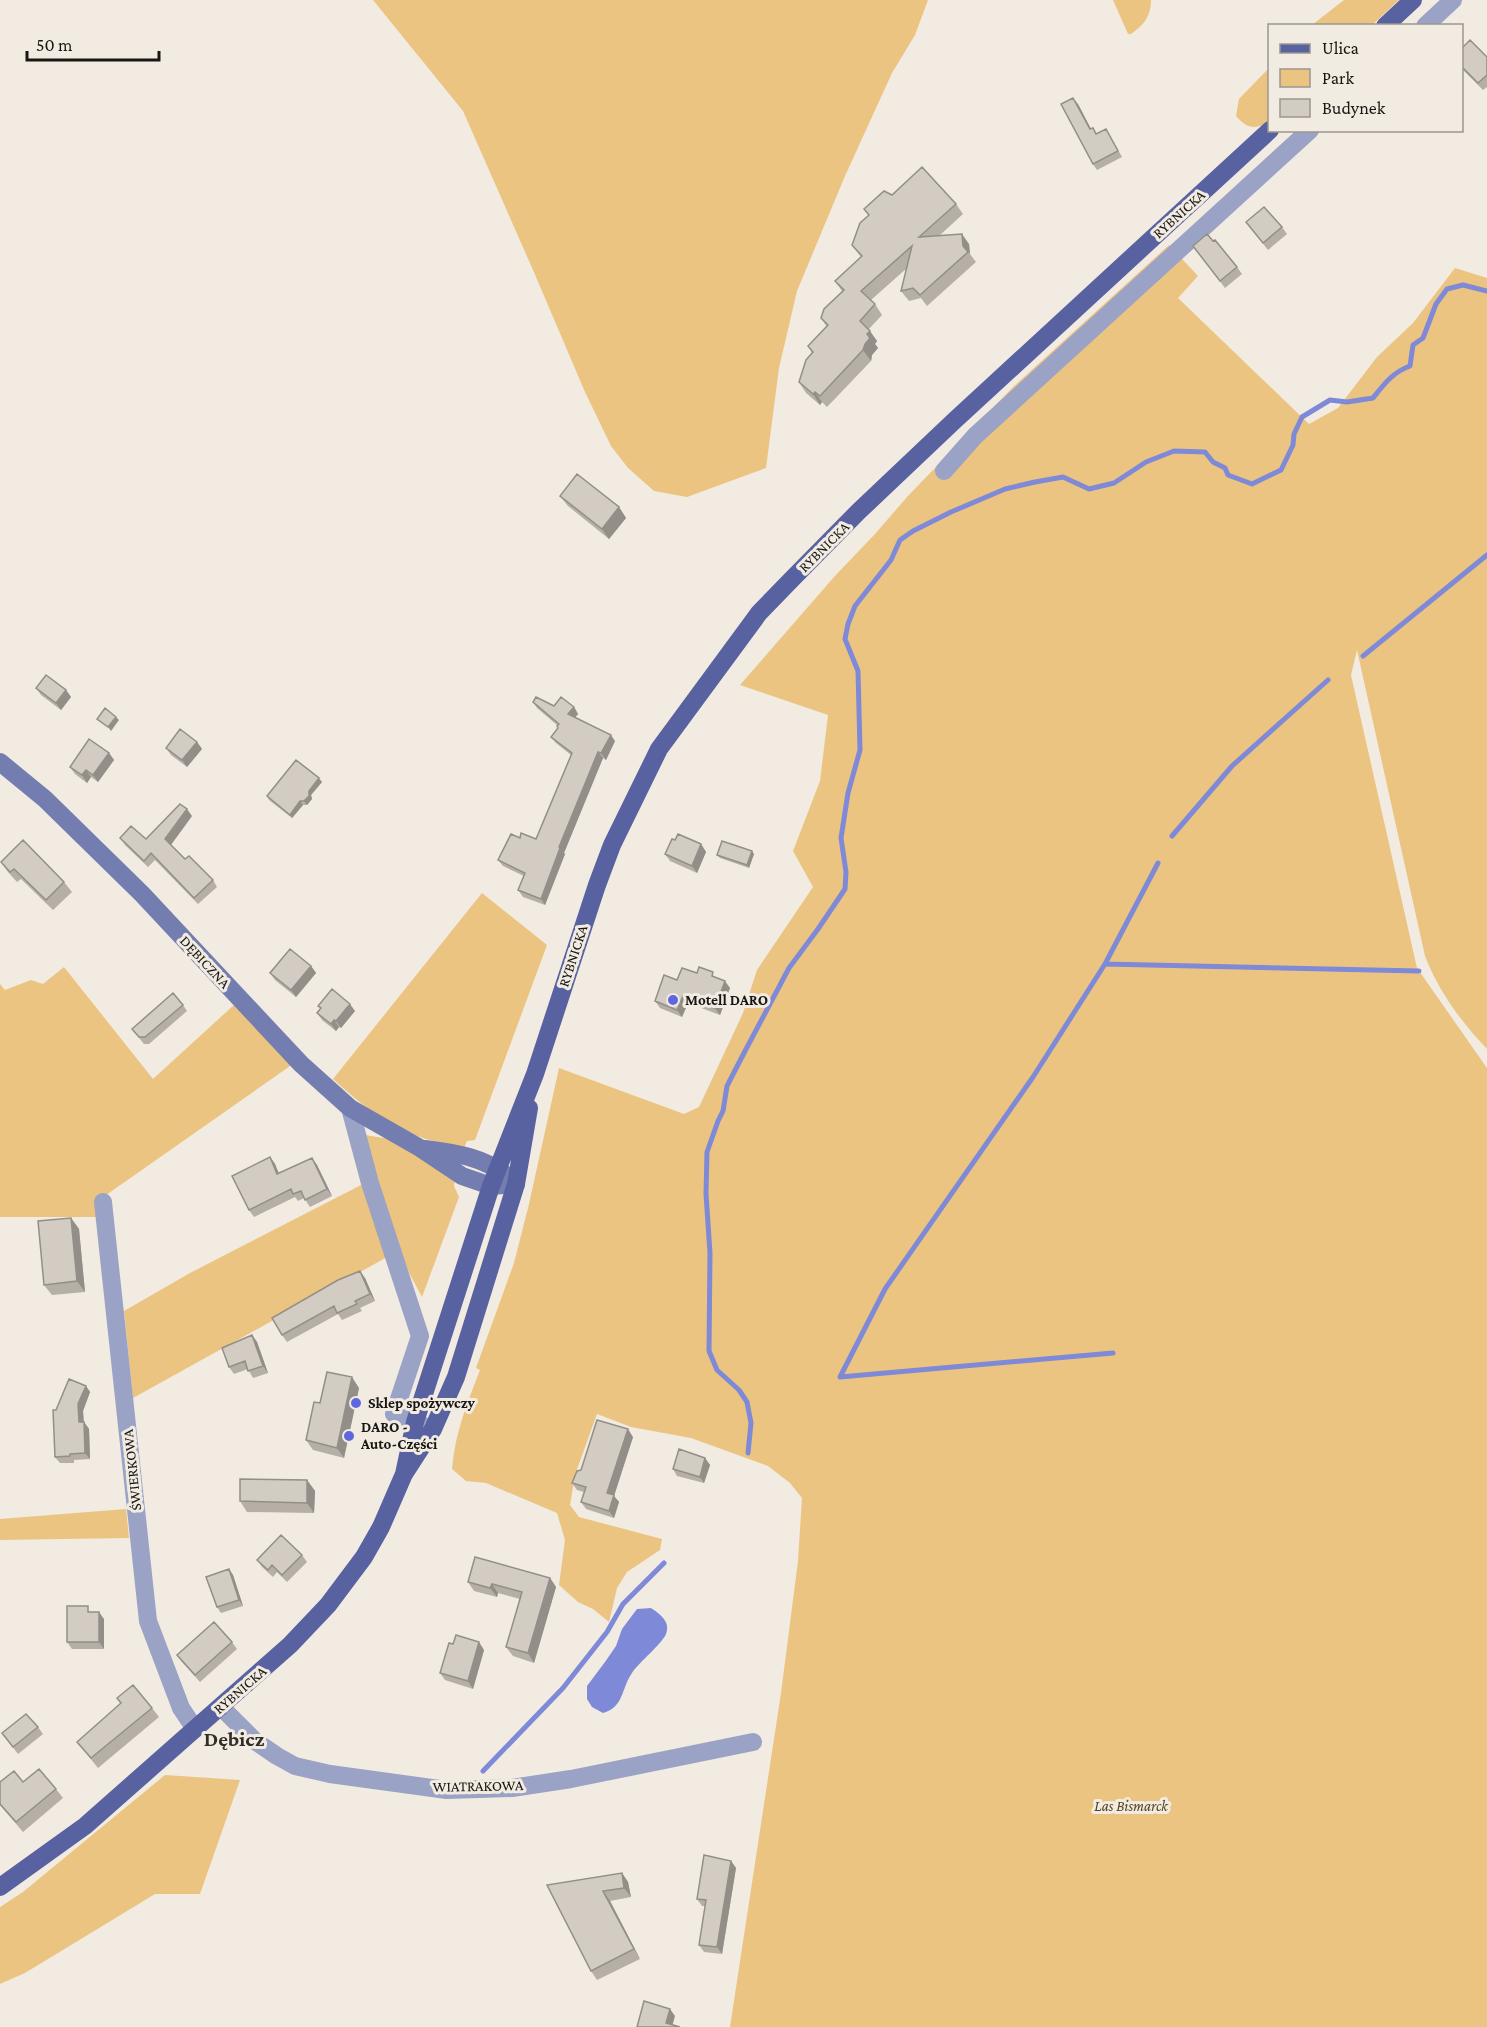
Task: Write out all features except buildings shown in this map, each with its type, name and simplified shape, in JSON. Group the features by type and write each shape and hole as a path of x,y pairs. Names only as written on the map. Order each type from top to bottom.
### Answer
{"main road":[{"path":"1387,24 1413,0"},
{"name":"RYBNICKA","path":"404,1474 415,1422 497,1168 535,1074 612,845 659,749 759,613 859,511 1268,132"},
{"name":"RYBNICKA","path":"0,1887 85,1826 291,1645 345,1585 364,1557 381,1527 404,1474 433,1430 462,1359 516,1184 535,1074"}],"street":[{"path":"1427,24 1453,0"},
{"path":"944,471 975,436 1308,132"},
{"name":"DĘBICZNA","path":"0,762 45,799 141,894 301,1064 350,1108 420,1148 452,1170 491,1186 516,1184"},
{"path":"350,1108 370,1183 420,1336 394,1414 433,1430"},
{"name":"DĘBICZNA","path":"420,1148 459,1154 486,1162 516,1184"},
{"name":"ŚWIERKOWA","path":"103,1202 148,1621 181,1707 195,1729"},
{"name":"WIATRAKOWA","path":"221,1707 255,1742 295,1766 330,1774 447,1790 512,1788 572,1779 753,1742"}],"green space":[{"path":"373,0 928,0 915,35 892,73 845,176 797,291 779,368 766,468 687,497 654,491 628,468 611,446 585,392 463,111"},
{"path":"1113,0 1151,0 1150,11 1140,27 1128,34"},
{"path":"1344,0 1399,0 1373,24 1313,24"},
{"path":"1268,69 1268,122 1256,127 1244,124 1236,116 1239,99"},
{"name":"Las Bismarck","path":"1169,245 1198,276 1178,298 1309,424 1338,408 1377,357 1413,323 1455,268 1487,278 1487,1049 1451,1005 1425,956 1357,650 1351,675 1417,968 1487,1068 1487,2027 730,2027 781,1693 798,1561 802,1498 790,1483 768,1466 691,1438 631,1427 597,1414 575,1475 570,1505 579,1517 662,1539 660,1550 627,1572 617,1588 609,1622 593,1609 578,1602 559,1585 565,1540 557,1513 486,1483 466,1481 452,1469 459,1430 480,1370 476,1368 514,1263 559,1068 684,1114 699,1107 743,1013 757,970 813,887 793,851 820,781 828,715 740,685 907,497 1013,387"},
{"path":"482,893 547,945 475,1140 467,1141 464,1148 420,1137 403,1130 381,1118 333,1079"},
{"path":"64,967 153,1079 235,1004 293,1064 99,1200 96,1217 0,1217 0,984 5,990 31,980 43,984"},
{"path":"365,1135 390,1139 455,1179 454,1186 459,1197 422,1297 399,1254"},
{"path":"367,1182 389,1256 133,1398 124,1311 190,1273"},
{"path":"126,1509 129,1538 0,1540 0,1519"},
{"path":"165,1775 240,1780 200,1894 155,1894 25,1973 0,1984 0,1907 23,1892"}],"water":[{"path":"651,1608 666,1622 666,1634 632,1673 619,1702 603,1713 592,1707 587,1699 587,1686 616,1646 622,1629 637,1609"}],"waterway":[{"path":"748,1453 751,1423 747,1402 739,1390 717,1370 709,1351 710,1253 706,1194 707,1152 723,1111 727,1086 744,1053 789,968 845,889 846,872 841,838 848,793 860,750 858,671 845,639 855,606 891,560 900,540 951,512 1005,489 1063,477 1089,489 1114,483 1146,462 1174,451 1205,452 1213,462 1225,468 1228,475 1252,484 1281,470 1293,445 1294,434 1302,417 1330,400 1347,402 1373,398 1394,375 1410,366 1413,345 1423,338 1436,304 1447,289 1463,285 1487,291"},
{"path":"1363,656 1487,555"},
{"path":"1172,836 1232,766 1328,680"},
{"path":"1113,1353 840,1377 885,1289 1033,1077 1105,964 1158,863"},
{"path":"1105,964 1419,971"},
{"path":"483,1771 563,1688 607,1632 623,1604 664,1563"}],"place":[{"name":"Motell DARO","path":"673,1000"},
{"name":"Sklep spożywczy","path":"356,1403"},
{"name":"DARO - Auto-Części","path":"349,1436"}],"district":[{"name":"Dębicz","path":"234,1739"}]}
